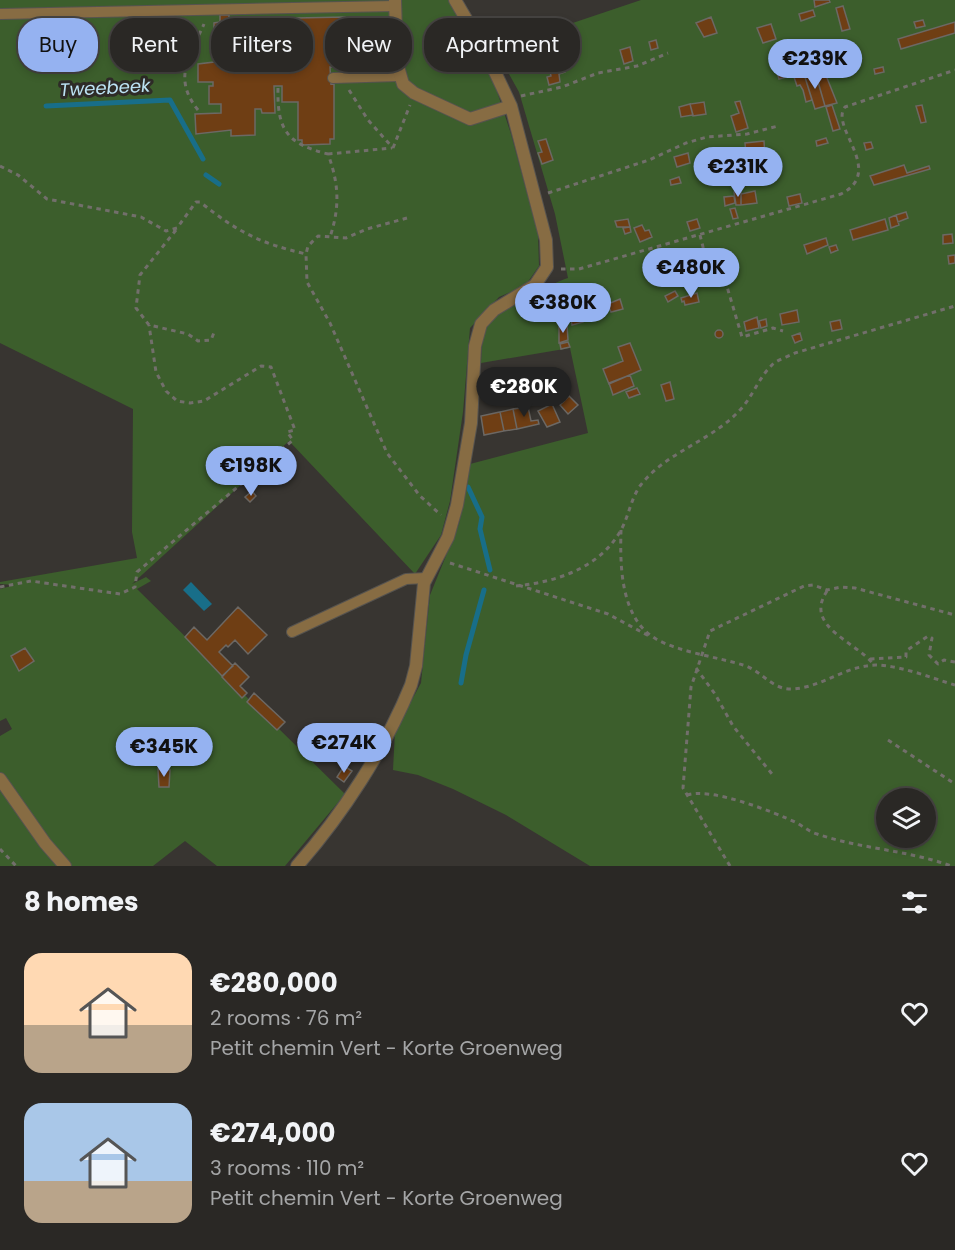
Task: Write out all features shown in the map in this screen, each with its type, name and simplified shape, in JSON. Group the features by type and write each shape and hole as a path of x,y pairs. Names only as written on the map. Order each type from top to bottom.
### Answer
{"street":[{"path":"297,866 331,825 405,701 416,666 422,596 426,578 452,526 471,423 475,346 481,324 494,310 535,285 547,267 546,240 509,102 486,53 455,0"},
{"path":"395,3 399,76 403,84 414,93 470,119 509,102"},
{"path":"0,778 45,843 65,866"}],"lane":[{"path":"0,14 210,11 395,3"},
{"path":"337,78 399,76"},
{"path":"292,632 406,579 426,578"}],"path":[{"path":"198,110 186,92 184,71 210,11"},
{"path":"509,102 562,87 598,73 637,66 668,53"},
{"path":"547,267 579,269 796,209 848,190 856,181 858,167 842,115 845,107 955,70"},
{"path":"337,78 368,120 393,148"},
{"path":"278,88 278,111 292,139 306,149 328,154 393,148"},
{"path":"393,148 414,93"},
{"path":"534,198 649,160 697,140 720,135 747,134 778,126"},
{"path":"328,154 336,175 339,196 337,218 330,237"},
{"path":"0,166 18,175 47,199 141,217 166,231 177,228"},
{"path":"0,587 31,581 120,594 135,587 137,572 293,440 288,432 295,430 271,367 261,366 204,401 190,403 177,401 166,391 156,372 149,325 136,308 140,275 196,202 200,202 232,227 254,239 306,254"},
{"path":"407,218 367,229 346,238 318,236 313,239 306,254 307,282 334,332 381,444 415,490 452,526"},
{"path":"700,235 712,283 725,280 741,337 773,328 783,331"},
{"path":"516,586 538,584 567,576 606,549 621,530 635,494 644,481 679,454 724,425 740,410 771,365 795,353 955,306"},
{"path":"149,325 188,334 204,342 211,340 215,330"},
{"path":"621,530 620,556 627,596 634,616 656,639"},
{"path":"438,558 608,615 656,639 755,669 776,686 791,689 874,665 955,685"},
{"path":"730,866 683,788 689,700 696,668 714,627 795,593 804,586 813,585 827,590 841,587 855,588 955,615"},
{"path":"827,590 819,605 821,618 870,659 874,665"},
{"path":"870,659 906,657 906,651 928,636 932,638 929,655 934,663 938,664 944,660 955,662"},
{"path":"696,668 715,694 733,726 772,774"},
{"path":"888,740 955,784"},
{"path":"687,795 700,793 724,798 787,819 817,834 888,852 922,856 951,866"},
{"path":"0,849 16,866"}],"green space":[{"path":"0,0 451,0 461,18 424,18 424,72 489,72 511,134 538,234 539,266 525,286 499,297 470,328 463,412 450,501 441,535 415,574 289,441 132,584 146,577 151,581 137,589 345,794 285,866 217,866 185,841 153,866 0,866 0,736 12,729 6,718 0,721 0,589 15,585 0,584 0,582 137,558 132,532 133,409 0,343"},
{"path":"641,0 955,0 955,866 590,866 506,815 453,789 418,775 393,770 395,731 421,683 430,595 459,524 470,464 588,433 570,348 481,363 483,337 490,322 527,297 568,278 555,214 519,92 508,72 580,72 580,20"}],"water":[{"path":"191,582 212,604 204,611 183,590"}],"building":[{"path":"814,0 829,0 830,2 815,7"},
{"path":"843,6 850,29 842,31 836,8"},
{"path":"813,10 815,16 801,21 799,14"},
{"path":"220,15 229,15 229,18 220,18"},
{"path":"345,17 325,18 325,72 330,72 331,84 334,83 334,139 330,139 330,144 302,145 302,140 298,140 298,102 282,102 282,86 274,86 275,113 262,113 261,109 255,109 255,135 231,136 231,130 196,134 195,114 221,113 221,104 209,104 209,86 213,86 213,82 198,82 199,64 211,62 211,72 313,72 313,18 296,18"},
{"path":"711,17 717,33 704,37 696,23"},
{"path":"923,20 925,26 916,28 914,22"},
{"path":"955,22 955,33 901,49 898,39"},
{"path":"771,24 776,39 763,43 757,28"},
{"path":"656,40 658,48 651,50 649,42"},
{"path":"630,47 633,61 624,64 620,50"},
{"path":"832,51 835,64 823,68 837,103 825,106 811,58"},
{"path":"811,58 815,71 808,72 804,59"},
{"path":"787,61 793,75 779,79 775,65"},
{"path":"883,67 884,72 875,74 874,69"},
{"path":"815,71 825,106 815,109 804,74"},
{"path":"550,72 565,72 559,74 560,82 549,85 547,77 551,76"},
{"path":"804,74 812,100 806,102 803,90 800,85 797,86 794,77"},
{"path":"740,101 748,128 736,132 731,116 739,113 735,102"},
{"path":"704,102 706,114 693,116 690,104"},
{"path":"690,104 693,115 681,117 679,107"},
{"path":"832,105 840,129 833,131 826,107"},
{"path":"922,105 926,122 921,123 916,106"},
{"path":"826,138 828,143 817,146 816,141"},
{"path":"546,139 553,160 542,164 538,153 542,152 538,141"},
{"path":"764,141 765,157 755,159 746,155 745,143"},
{"path":"871,142 873,148 866,150 864,143"},
{"path":"688,153 690,163 677,167 674,157"},
{"path":"904,165 907,173 929,166 930,169 874,185 870,176"},
{"path":"724,172 727,182 721,184 718,174"},
{"path":"679,177 681,183 671,185 670,180"},
{"path":"741,190 741,205 736,205 734,192"},
{"path":"755,191 757,203 741,205 741,194"},
{"path":"800,194 802,203 789,206 787,197"},
{"path":"734,196 735,203 725,206 724,197"},
{"path":"735,208 738,218 733,219 730,209"},
{"path":"906,212 908,218 898,222 896,215"},
{"path":"896,215 899,225 891,228 889,218"},
{"path":"628,219 630,227 617,227 615,221"},
{"path":"697,219 700,228 690,231 687,222"},
{"path":"885,219 888,230 853,240 850,230"},
{"path":"642,225 645,231 649,230 652,237 640,242 634,228"},
{"path":"630,227 631,232 625,234 623,228"},
{"path":"952,234 953,243 943,244 943,235"},
{"path":"826,238 828,245 807,254 804,245"},
{"path":"836,245 838,250 831,253 829,247"},
{"path":"955,255 955,263 949,264 948,256"},
{"path":"675,291 678,296 668,302 665,296"},
{"path":"697,293 699,302 685,305 684,301 682,302 681,298"},
{"path":"620,299 623,309 611,312 608,304"},
{"path":"797,310 799,322 782,325 780,314"},
{"path":"582,316 583,322 572,325 571,319"},
{"path":"757,317 759,328 746,331 744,322"},
{"path":"766,319 767,326 761,328 759,321"},
{"path":"840,320 842,329 832,331 830,322"},
{"path":"567,325 568,340 559,343 559,327"},
{"path":"719,330 723,334 719,338 715,334"},
{"path":"800,333 802,340 795,343 792,336"},
{"path":"568,342 570,347 561,349 560,344"},
{"path":"630,343 641,370 609,384 603,369 623,361 618,347"},
{"path":"630,375 634,386 613,395 609,383"},
{"path":"670,382 674,399 666,401 661,385"},
{"path":"637,388 640,394 629,398 626,392"},
{"path":"569,396 578,405 568,414 560,405"},
{"path":"552,404 560,422 547,427 538,411"},
{"path":"528,407 531,421 538,420 539,424 517,429 513,409"},
{"path":"513,409 517,429 504,431 500,412"},
{"path":"500,412 504,431 484,435 481,416"},
{"path":"252,491 256,496 250,502 245,497"},
{"path":"238,607 267,635 248,654 235,640 228,647 226,645 219,652 233,666 222,676 185,637 194,627 207,640"},
{"path":"25,648 34,661 19,671 11,656"},
{"path":"235,663 249,677 240,686 247,693 242,698 222,677"},
{"path":"254,693 285,722 277,730 247,702"},
{"path":"344,766 352,771 344,782 337,777"},
{"path":"158,769 170,770 169,787 159,787"}],"waterway":[{"name":"Tweebeek","path":"46,106 170,100 203,159"},
{"name":"Tweebeek","path":"206,175 219,184"},
{"name":"Tweebeek","path":"468,487 482,517 480,529 490,570"},
{"path":"461,683 466,655 484,590"}]}
